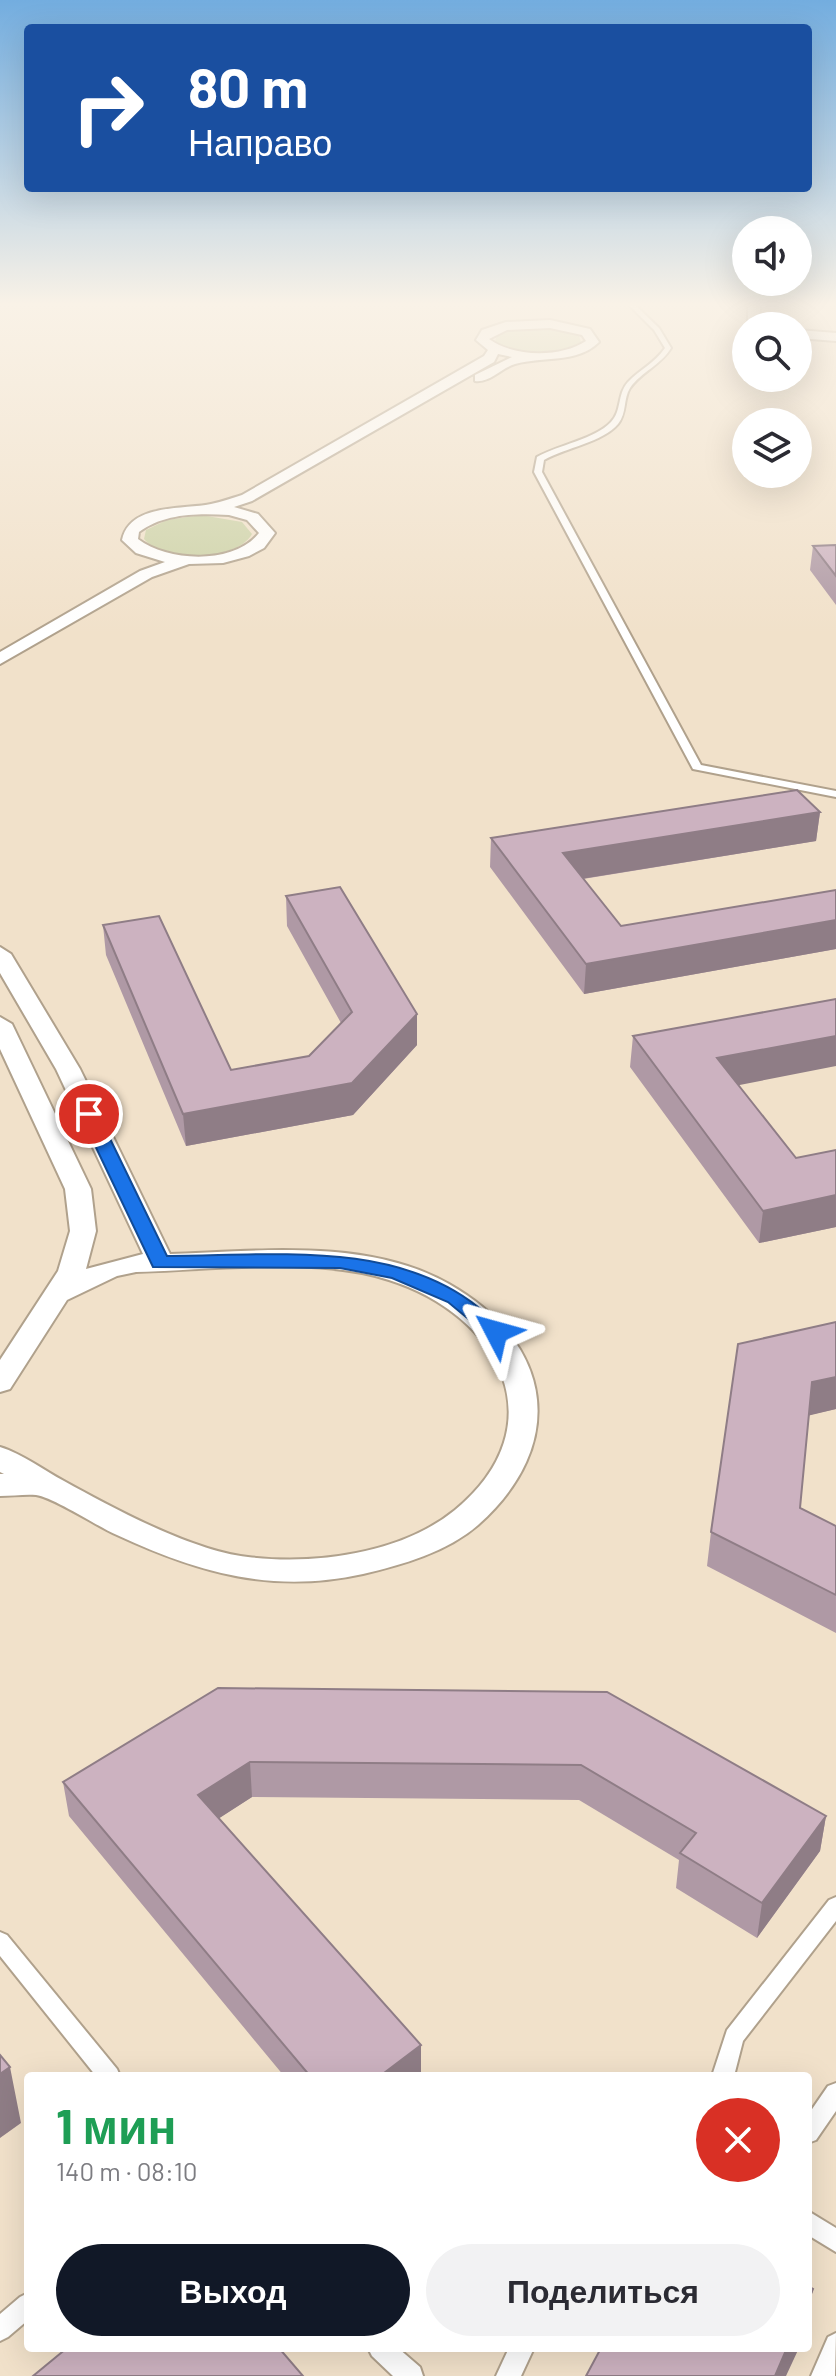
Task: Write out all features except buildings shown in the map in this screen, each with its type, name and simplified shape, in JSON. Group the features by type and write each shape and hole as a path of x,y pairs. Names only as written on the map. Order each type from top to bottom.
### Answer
{"street":[{"path":"188,560 140,550 130,540 137,525 167,513 208,510 247,498 395,413"},
{"path":"255,519 268,503 422,413"},
{"path":"0,659 146,574 188,560 231,556 253,548 267,533 255,519 208,510"},
{"path":"0,639 123,569 135,561 140,550"},
{"path":"0,954 68,1069 160,1262"},
{"path":"0,1024 78,1189 83,1231 72,1271 0,1382"},
{"path":"0,1458 43,1484 162,1543 244,1568 320,1570 399,1554 465,1519 503,1478 525,1430 523,1378 496,1332 454,1298 396,1273 340,1262 136,1263 109,1269 57,1294"},
{"path":"0,1485 43,1484"}],"lane":[{"path":"620,413 612,426 557,448 540,459 538,472 697,767 836,794"},
{"path":"724,2072 734,2037 836,1906"},
{"path":"0,1941 106,2072"},
{"path":"812,2127 836,2093"},
{"path":"812,2225 836,2241"},
{"path":"0,2329 24,2308"},
{"path":"823,2376 836,2345"},
{"path":"384,2352 411,2376"},
{"path":"508,2376 520,2352"}],"green space":[{"path":"201,515 242,522 252,534 231,550 200,556 167,552 144,539 146,530 167,520"}],"route":[{"path":"89,1114 160,1262 340,1262 396,1273 454,1298 496,1332"}]}
